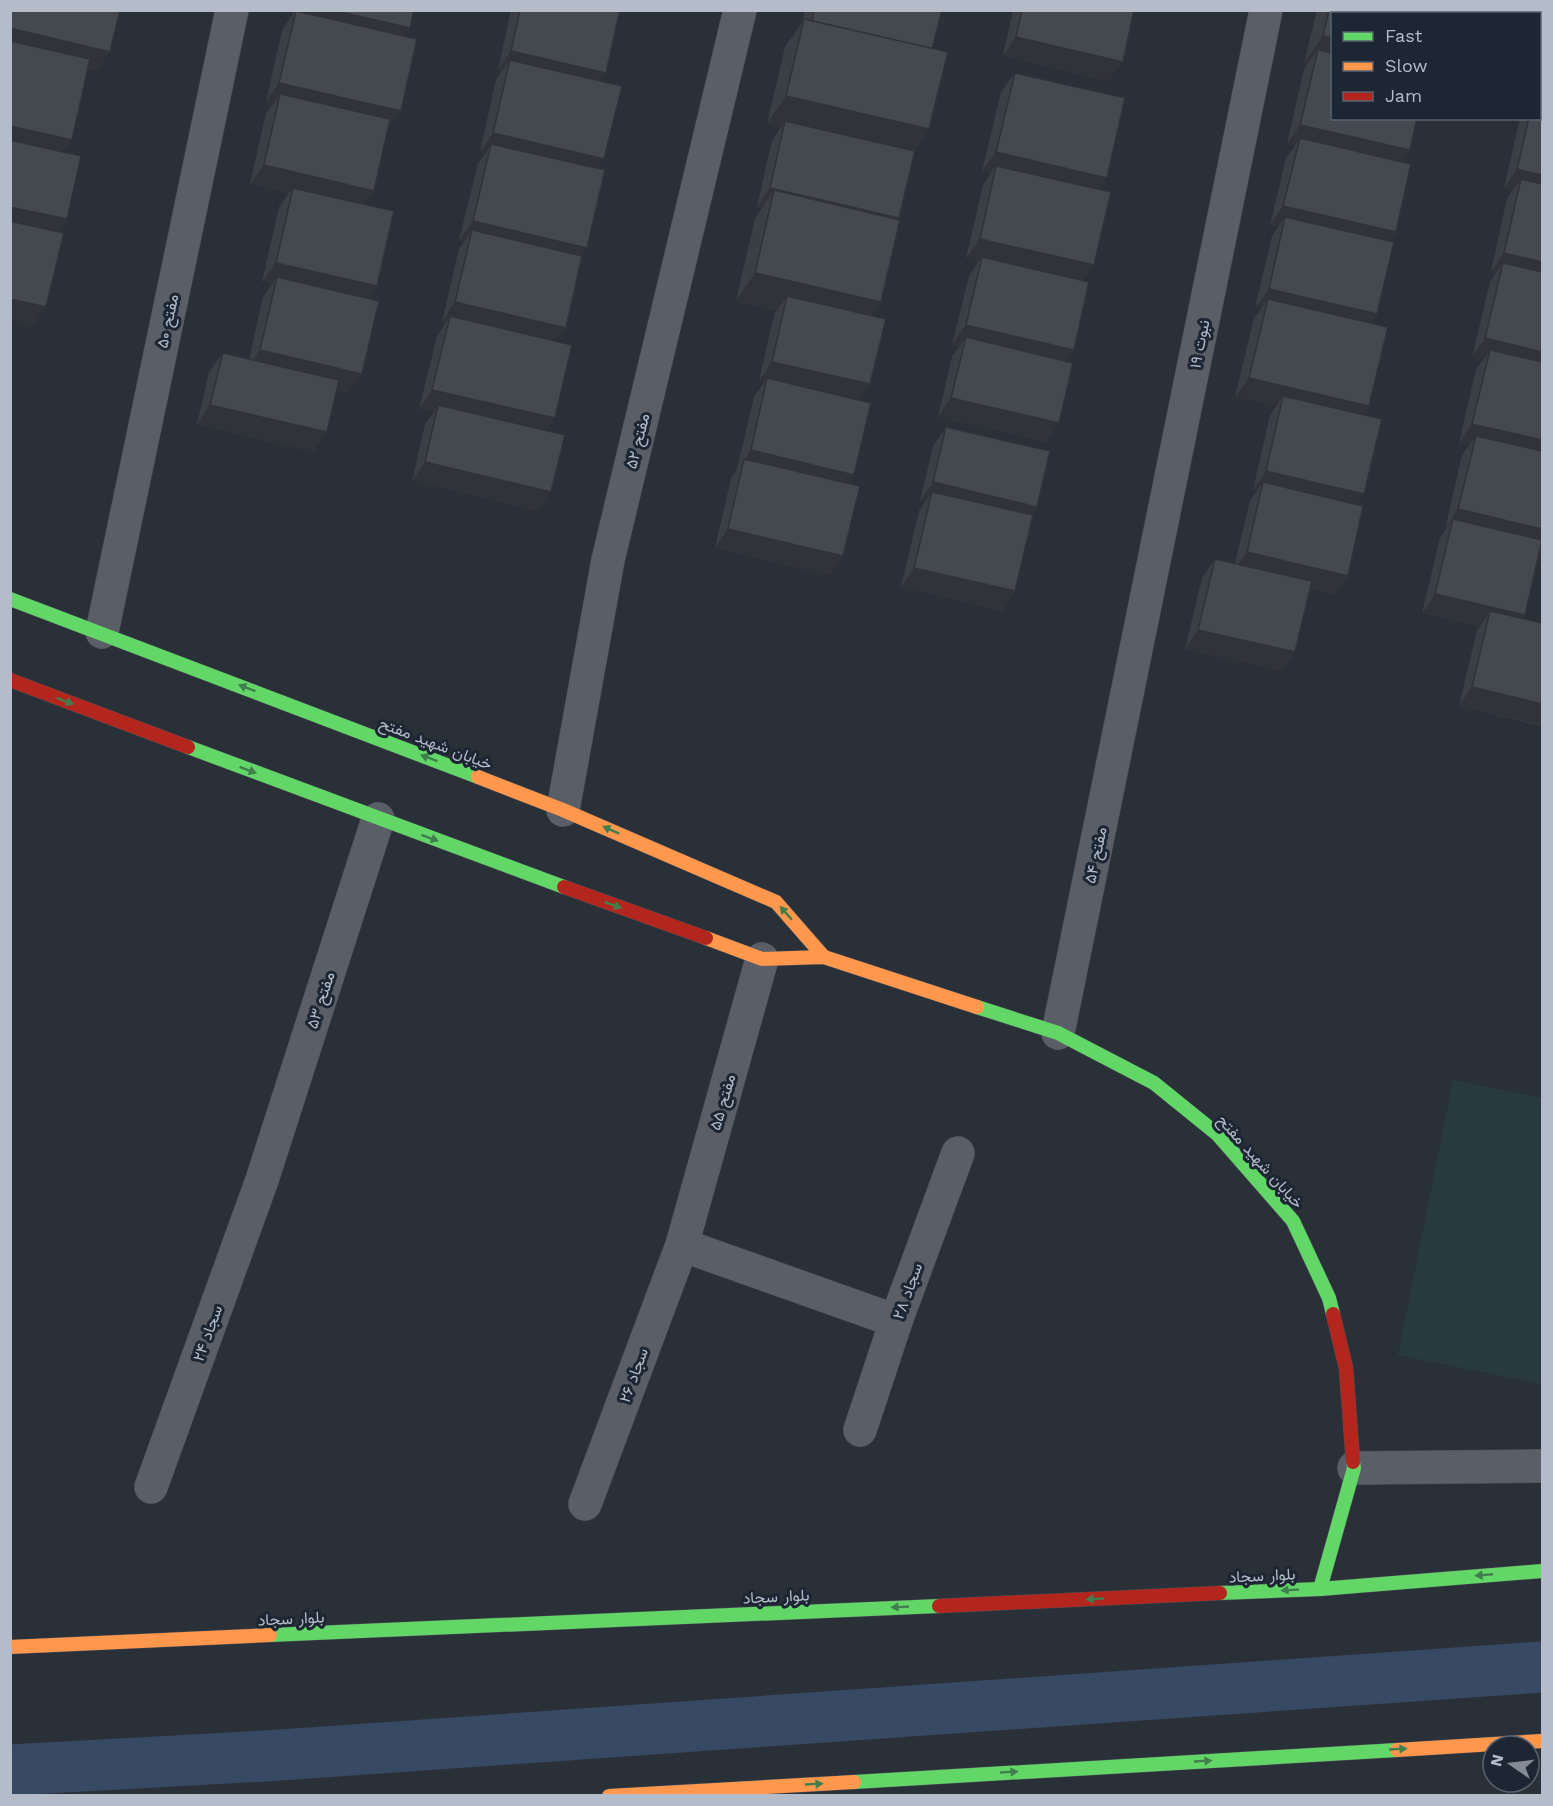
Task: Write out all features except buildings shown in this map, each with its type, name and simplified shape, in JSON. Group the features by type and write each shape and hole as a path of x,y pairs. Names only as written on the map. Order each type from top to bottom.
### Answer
{"street":[{"name":"مفتح ۵۰","path":"102,632 232,10"},
{"name":"مفتح ۵۲","path":"563,810 608,560 740,10"},
{"name":"نبوت ۱۹","path":"1132,678 1266,10"},
{"name":"خیابان شهید مفتح","path":"10,599 102,632 563,810 776,902 824,957"},
{"name":"مفتح ۵۴","path":"1058,1032 1132,678"},
{"name":"خیابان شهید مفتح","path":"10,680 378,819 762,959 824,957 1058,1032 1154,1083 1217,1134 1293,1221 1329,1298 1343,1356 1354,1468 1320,1588"},
{"name":"مفتح ۵۳","path":"262,1180 378,819"},
{"name":"مفتح ۵۵","path":"682,1245 762,959"},
{"name":"سجاد ۲۸","path":"860,1430 896,1321 958,1153"},
{"name":"سجاد ۲۴","path":"151,1487 262,1180"},
{"path":"682,1245 896,1321"},
{"name":"سجاد ۲۶","path":"585,1504 682,1245"},
{"path":"1354,1468 1542,1466"},
{"name":"بلوار سجاد","path":"10,1647 1320,1588 1542,1571"},
{"path":"609,1796 1542,1741"}],"green space":[{"path":"1453,1080 1542,1098 1542,1384 1398,1355"}],"waterway":[{"path":"10,1770 266,1756 1542,1667"}],"traffic: fast":[{"path":"10,599 478,777"},
{"path":"188,747 564,887"},
{"path":"977,1007 1058,1033 1154,1083 1217,1134 1293,1221 1329,1298 1333,1314"},
{"path":"1320,1589 1354,1468 1353,1462"},
{"path":"1220,1593 1320,1589 1542,1571"},
{"path":"270,1635 939,1606"},
{"path":"854,1782 1397,1750"}],"traffic: slow":[{"path":"478,777 563,810 776,902 824,957"},
{"path":"706,938 762,959 824,957 977,1007"},
{"path":"10,1647 270,1635"},
{"path":"1397,1750 1542,1741"},
{"path":"609,1796 854,1782"}],"traffic: jam":[{"path":"10,680 188,747"},
{"path":"564,887 706,938"},
{"path":"1333,1314 1346,1368 1353,1462"},
{"path":"939,1606 1220,1593"}]}
